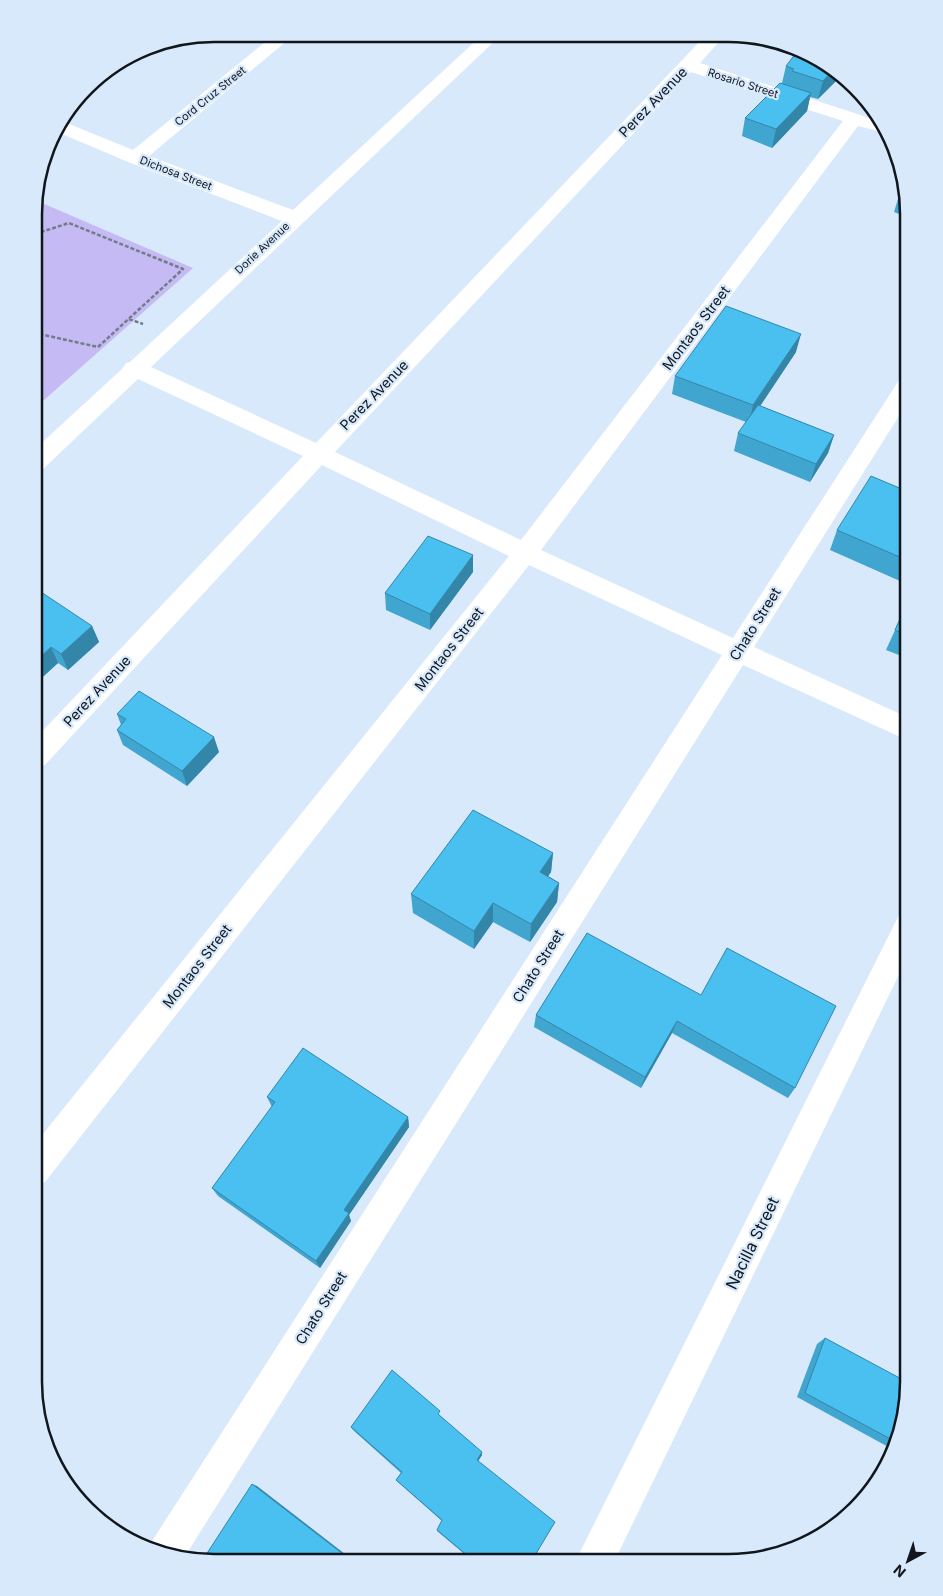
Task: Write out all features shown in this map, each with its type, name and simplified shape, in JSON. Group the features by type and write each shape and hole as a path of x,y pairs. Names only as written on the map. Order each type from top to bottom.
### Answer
{"street":[{"name":"Dorie Avenue","path":"42,456 294,218 484,42"},
{"name":"Perez Avenue","path":"42,748 709,42"},
{"name":"Cord Cruz Street","path":"135,158 275,43"},
{"name":"Rosario Street","path":"688,65 877,126"},
{"name":"Montaos Street","path":"42,1161 525,553 854,119"},
{"name":"Dichosa Street","path":"65,129 135,158 294,218"},
{"path":"134,368 525,553 900,726"},
{"name":"Chato Street","path":"169,1548 900,396"},
{"name":"Nacilla Street","path":"598,1554 900,948"}],"path":[{"path":"42,232 69,223 183,269 98,347 42,335"}],"shaded area":[{"path":"43,203 193,268 42,402"}],"building":[{"path":"794,56 815,65 829,75 823,81 792,71 794,69 786,66"},
{"path":"780,83 811,93 776,129 745,118"},
{"path":"726,306 801,334 753,405 675,376"},
{"path":"758,405 834,435 816,464 738,433"},
{"path":"871,476 900,488 900,557 837,530"},
{"path":"428,536 473,555 430,614 385,593"},
{"path":"42,593 92,626 61,654 51,647 42,655"},
{"path":"900,619 900,632 895,630"},
{"path":"139,691 214,737 182,771 117,730 126,719 117,714"},
{"path":"473,810 553,853 540,872 559,883 531,924 493,903 474,931 411,894"},
{"path":"587,933 701,995 727,948 836,1006 795,1088 677,1021 645,1077 536,1015"},
{"path":"303,1048 408,1117 344,1210 349,1213 316,1261 212,1188 275,1102 267,1097"},
{"path":"825,1338 900,1378 897,1415 890,1439 805,1393"},
{"path":"392,1370 440,1411 438,1414 482,1452 477,1460 555,1522 536,1554 466,1554 437,1530 442,1520 396,1480 402,1472 351,1427"},
{"path":"252,1484 343,1554 214,1554 207,1553"}]}
